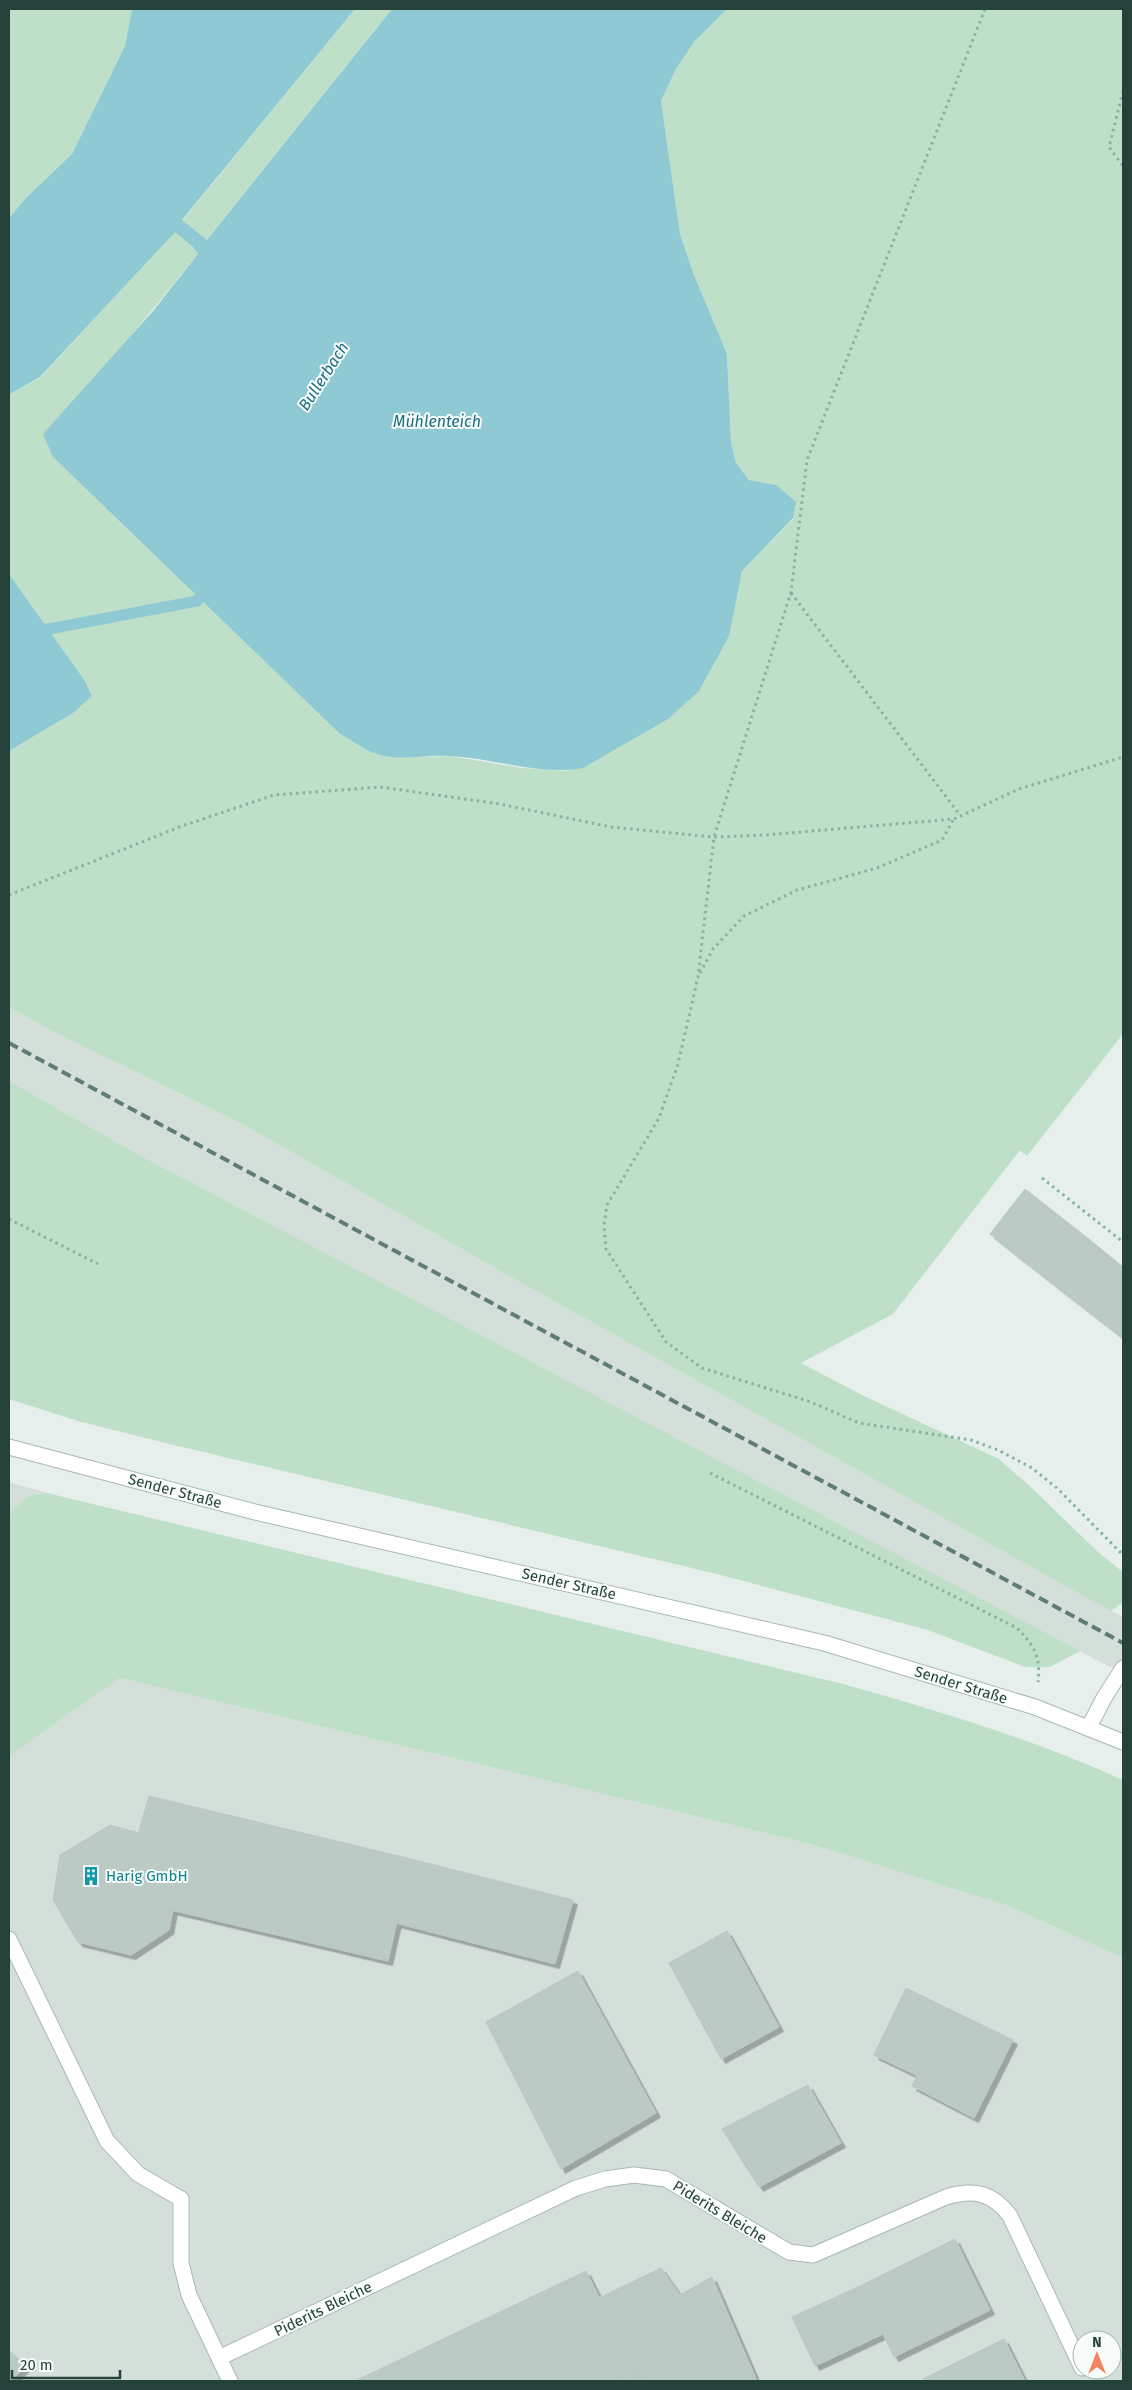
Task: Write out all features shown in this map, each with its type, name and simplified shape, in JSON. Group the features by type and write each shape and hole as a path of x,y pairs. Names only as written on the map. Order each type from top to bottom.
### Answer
{"street":[{"name":"Sender Straße","path":"9,1448 255,1512 824,1643 1035,1708 1089,1727 1123,1742"},
{"path":"1089,1727 1123,1668"},
{"path":"9,1939 107,2141 138,2174 181,2199 181,2263 189,2295 230,2381"},
{"name":"Piderits Bleiche","path":"219,2358 576,2188 605,2179 634,2175 666,2180 789,2252 812,2254 946,2198 963,2193 983,2194 1000,2203 1010,2216 1072,2348"}],"path":[{"path":"985,9 807,460 791,592 714,837 698,977 678,1064 659,1118 607,1205 604,1225 606,1249 666,1342 702,1368 811,1402 859,1423 971,1440 998,1450 1032,1468 1058,1489 1123,1555"},
{"path":"1123,91 1109,147 1123,166"},
{"path":"791,592 960,815"},
{"path":"698,977 713,949 744,916 796,890 877,868 942,840 954,819 960,815 1019,789 1123,757"},
{"path":"9,895 182,826 274,795 326,789 380,787 500,804 611,826 714,837 765,835 954,819"},
{"path":"1042,1178 1123,1242"},
{"path":"9,1219 98,1264"},
{"path":"710,1473 1017,1628 1030,1641 1040,1664 1035,1708"}],"shaded area":[{"path":"9,1007 54,1032 242,1124 525,1285 1123,1617 1123,1670 1110,1667 864,1539 143,1157 9,1081"},
{"path":"9,1482 47,1493 38,1494 9,1517"},
{"path":"120,1678 811,1844 1008,1906 1123,1958 1123,2381 9,2381 9,1756"}],"green space":[{"path":"9,9 132,9 125,46 72,154 26,198 9,218"},
{"path":"355,9 392,9 207,240 182,221"},
{"path":"727,9 1123,9 1123,1034 1027,1156 1020,1150 893,1314 801,1363 864,1396 999,1459 1098,1552 1123,1572 1123,1602 1111,1611 525,1285 242,1124 54,1032 9,1007 9,751 73,713 92,696 85,681 9,574 9,392 10,394 41,377 175,231 198,254 125,343 53,457 340,734 378,754 403,758 450,756 522,768 567,771 738,588 742,571 793,519 776,485 749,480 736,463 731,442 727,354 694,275 680,234 661,101 676,69 694,42"},
{"path":"9,1081 143,1157 1080,1651 1050,1667 1025,1667 928,1630 717,1574 182,1447 78,1421 9,1399"},
{"path":"47,1493 843,1684 985,1727 1089,1765 1123,1780 1123,1958 1008,1906 811,1844 120,1678 9,1756 9,1517 16,1507 29,1497"}],"water":[{"name":"Mühlenteich","path":"132,9 355,9 182,220 207,240 392,9 727,9 694,42 676,69 661,101 680,234 694,275 727,354 731,442 736,463 749,480 776,485 796,502 793,518 742,571 729,636 699,691 668,719 583,768 566,770 533,768 467,757 404,758 372,752 340,734 53,457 43,434 153,311 198,254 193,247 175,232 40,377 10,394 9,218 26,198 72,154 125,46"},
{"path":"9,574 85,681 92,696 73,713 9,751"}],"building":[{"path":"1025,1189 1090,1240 1055,1285 990,1234"},
{"path":"1090,1240 1123,1267 1122,1337 1055,1285"},
{"path":"149,1796 411,1859 388,1961 120,1898"},
{"name":"Harig GmbH","path":"110,1825 139,1833 120,1898 173,1910 169,1930 131,1955 78,1942 53,1900 60,1855"},
{"path":"411,1859 573,1900 555,1964 396,1923"},
{"path":"727,1931 779,2027 721,2059 669,1963"},
{"path":"578,1971 656,2113 561,2169 486,2022"},
{"path":"906,1988 949,2009 918,2076 874,2055"},
{"path":"949,2009 1013,2040 974,2118 912,2086"},
{"path":"808,2085 841,2143 759,2187 722,2129"},
{"path":"955,2239 990,2310 894,2357 860,2286"},
{"path":"661,2268 680,2295 712,2277 757,2381 642,2381 599,2298"},
{"path":"586,2271 636,2371 615,2381 355,2381"},
{"path":"860,2286 883,2334 815,2366 792,2317"},
{"path":"1004,2339 1025,2381 924,2381 923,2379"},
{"path":"9,2350 25,2367 11,2381 9,2381"},
{"path":"636,2371 642,2381 615,2381"}],"waterway":[{"name":"Bullerbach","path":"9,627 49,629 197,601 207,586"}],"railway":[{"path":"9,1043 1123,1643"}],"place":[{"name":"Harig GmbH","path":"91,1876"}]}
